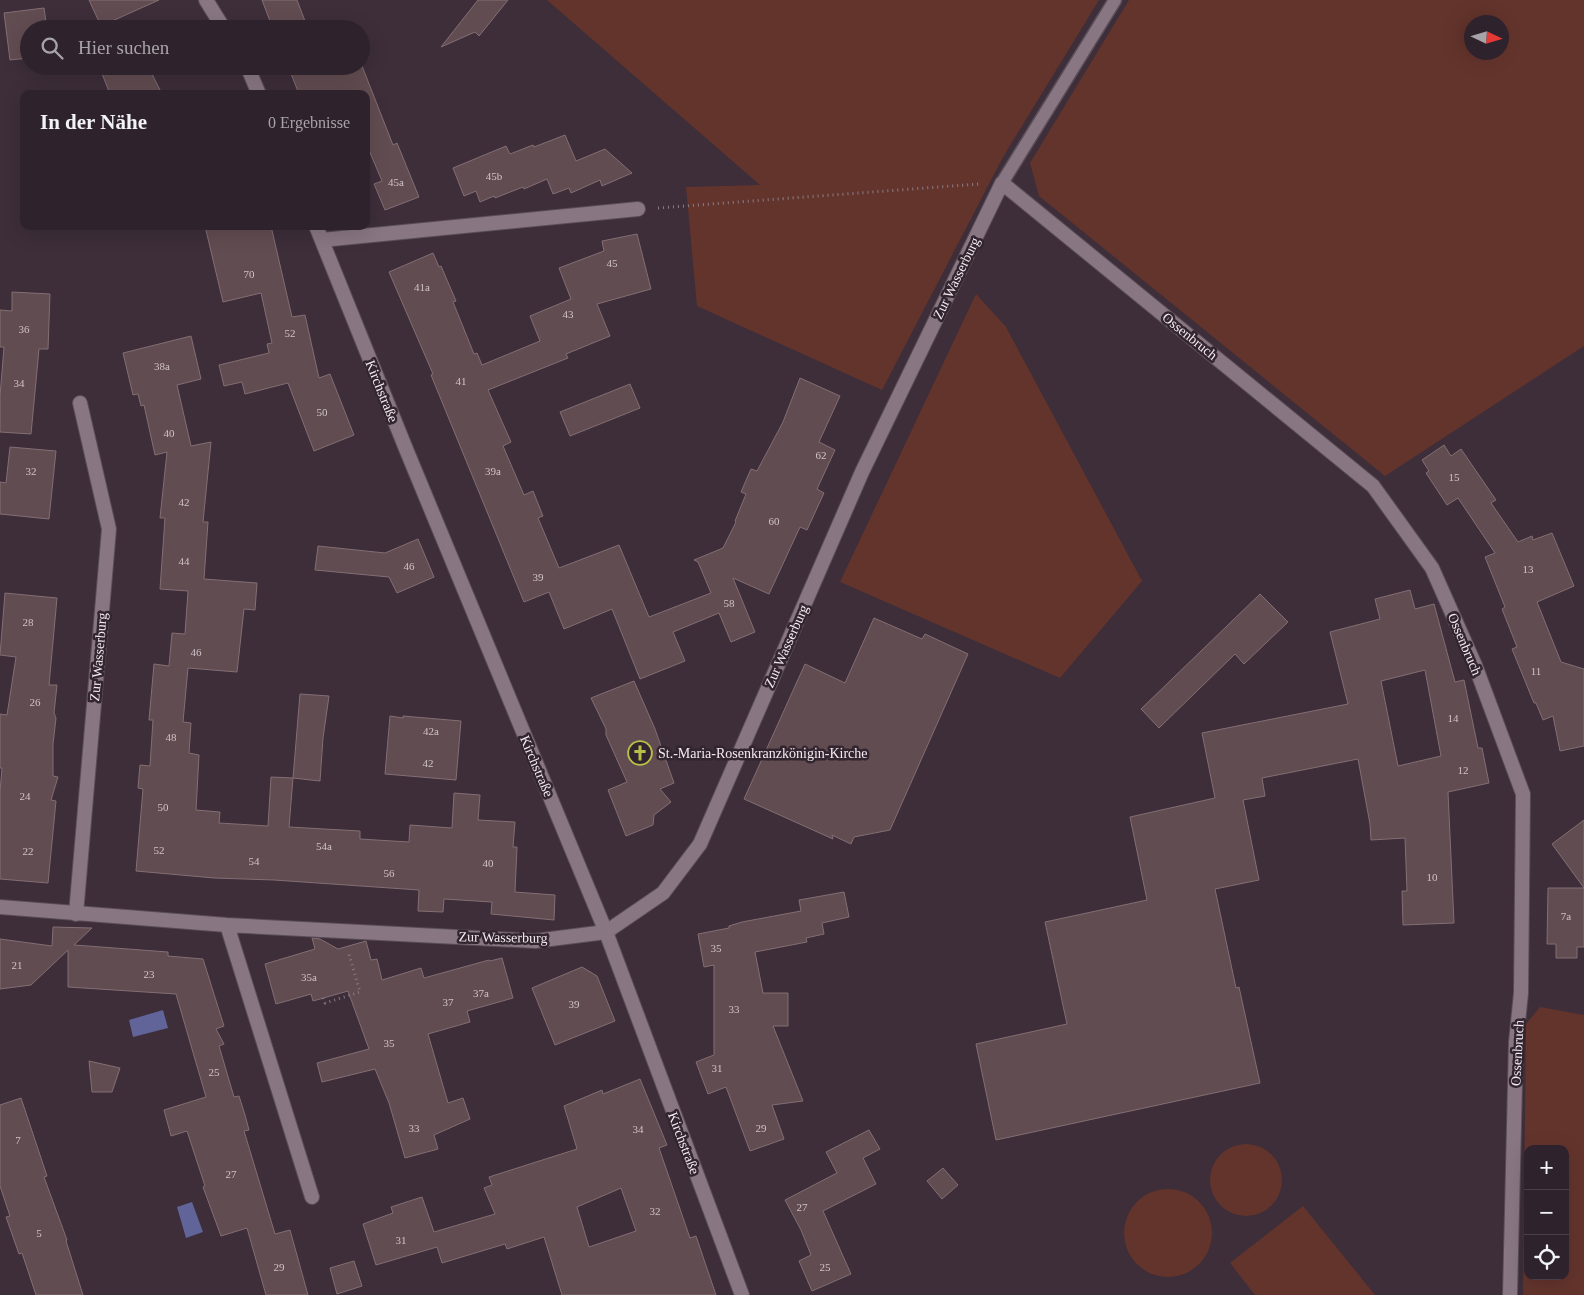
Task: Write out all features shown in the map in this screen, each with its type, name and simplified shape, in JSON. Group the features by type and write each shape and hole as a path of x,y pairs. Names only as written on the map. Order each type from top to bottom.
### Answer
{"street":[{"path":"206,0 218,20"},
{"path":"251,75 257,90"},
{"name":"Zur Wasserburg","path":"0,907 227,925 535,941 606,932 663,893 700,844 862,472 1002,182"},
{"name":"Ossenbruch","path":"1002,182 1373,486 1432,568 1475,665 1523,794 1521,993 1516,1042 1510,1295"},
{"path":"322,240 638,210"},
{"name":"Kirchstraße","path":"318,230 406,449 606,932 742,1295"},
{"name":"Zur Wasserburg","path":"76,914 108,529 80,403"},
{"path":"227,925 312,1197"}],"lane":[{"name":"Zur Wasserburg","path":"1002,182 1115,0"}],"path":[{"path":"638,210 1002,182"},
{"path":"324,998 326,1003 360,992 342,931"}],"shaded area":[{"path":"547,0 1099,0 1003,157 882,390 697,306 686,187 760,185"},
{"path":"1129,0 1584,0 1584,346 1385,476 1039,196 1030,163"},
{"path":"976,294 1006,327 1142,581 1060,678 840,582"},
{"path":"1540,1007 1584,1015 1584,1295 1523,1295 1524,1205 1524,1280 1569,1280 1569,1145 1525,1145 1526,1024"},
{"path":"1253,1144 1272,1154 1280,1166 1282,1180 1280,1194 1272,1206 1260,1214 1239,1216 1220,1206 1212,1194 1210,1173 1220,1154 1232,1146"},
{"path":"1168,1189 1185,1193 1199,1202 1208,1216 1212,1233 1208,1250 1199,1264 1185,1273 1168,1277 1151,1273 1137,1264 1128,1250 1124,1233 1128,1216 1137,1202 1151,1193"},
{"path":"1303,1206 1375,1295 1255,1295 1230,1263"}],"water":[{"path":"163,1010 168,1028 133,1037 129,1020"},
{"path":"192,1202 203,1232 186,1238 177,1207"}],"building":[{"path":"89,0 159,0 114,20 98,20"},
{"path":"262,0 297,0 305,20 270,20"},
{"path":"478,0 508,0 479,36 475,32 441,47"},
{"path":"44,8 46,20 20,20 20,59 10,60 4,13"},
{"path":"103,75 152,75 160,90 108,90"},
{"path":"292,75 366,75 393,145 397,143 419,197 385,210 374,184 382,181 370,152 370,90 297,90"},
{"path":"565,135 576,161 605,149 632,173 602,186 600,180 571,193 569,188 553,194 547,179 524,189 523,187 480,202 476,191 464,196 453,168 506,146 510,154"},
{"path":"206,230 272,230 292,317 305,315 319,378 330,374 354,435 314,451 288,383 245,394 242,382 224,386 219,365 269,353 267,344 272,343 261,293 223,302"},
{"path":"637,234 651,289 597,304 610,336 566,354 568,358 488,390 511,442 503,446 524,495 533,491 543,516 538,518 559,568 619,545 649,617 711,593 698,562 694,560 723,548 736,522 746,494 741,492 751,469 757,471 783,422 800,378 840,396 819,442 835,450 817,489 824,493 807,530 800,527 769,594 733,578 755,632 731,642 719,613 673,632 685,661 640,679 612,609 564,629 549,592 524,602 431,375 433,374 389,272 433,253 439,267 441,266 456,301 453,302 474,354 477,353 482,365 540,341 530,316 571,299 559,268 604,251 602,241"},
{"path":"12,292 50,294 48,349 39,349 31,434 0,432 0,396 4,347 0,347 0,310 12,311"},
{"path":"191,336 201,379 177,385 191,446 211,442 203,522 208,522 204,579 257,583 255,610 244,609 237,672 188,668 183,722 191,723 189,753 199,755 196,810 220,812 219,823 268,826 271,777 293,778 289,827 360,831 360,839 409,842 410,825 452,828 454,793 480,795 478,820 515,822 513,847 517,847 515,892 555,895 554,920 491,914 492,902 444,899 443,912 418,911 419,890 274,880 214,878 136,871 143,789 138,788 140,765 150,766 153,720 149,720 154,664 169,666 172,633 185,634 188,591 160,589 165,518 160,518 167,452 155,455 144,405 141,406 138,394 133,395 123,353"},
{"path":"630,384 640,408 570,436 560,412"},
{"path":"1444,445 1451,456 1461,449 1496,500 1491,503 1518,542 1532,536 1533,540 1552,533 1574,586 1537,602 1561,662 1584,669 1584,746 1560,751 1553,716 1543,720 1512,649 1517,647 1502,609 1505,607 1485,557 1495,553 1458,498 1447,505 1426,473 1429,471 1422,460"},
{"path":"10,447 56,451 49,519 0,514 0,482 6,483"},
{"path":"418,539 434,577 397,593 389,577 315,570 318,546 385,553"},
{"path":"1410,590 1415,609 1434,604 1455,682 1464,680 1478,748 1482,748 1489,783 1448,792 1454,923 1403,925 1402,891 1407,891 1405,838 1371,840 1370,824 1358,759 1262,778 1265,796 1243,800 1259,880 1215,889 1236,988 1239,987 1260,1083 996,1140 976,1044 1067,1024 1045,922 1147,900 1130,817 1215,798 1202,733 1348,704 1330,632 1380,619 1375,599","holes":["1425,670 1441,756 1398,766 1381,681"]},
{"path":"5,593 57,598 49,685 57,685 54,713 56,718 53,744 53,776 58,777 51,800 56,801 48,883 0,879 0,792 2,768 0,768 0,714 7,715 16,657 0,655"},
{"path":"1260,594 1288,622 1244,664 1235,654 1159,728 1141,709"},
{"path":"874,618 922,639 925,634 968,654 890,830 854,837 851,844 832,835 833,839 744,799 805,664 845,683"},
{"name":"St.-Maria-Rosenkranzkönigin-Kirche","path":"634,681 655,729 674,783 660,789 671,802 654,815 653,825 626,836 608,790 627,782 606,735 606,729 591,698"},
{"path":"300,694 329,696 323,738 320,781 293,778"},
{"path":"390,716 461,721 456,780 385,774"},
{"path":"1584,820 1584,888 1552,844"},
{"path":"1548,888 1584,888 1584,947 1577,947 1577,958 1556,958 1556,944 1547,944"},
{"path":"844,892 849,917 822,923 824,934 806,938 807,942 755,952 763,993 788,993 788,1026 773,1026 803,1101 772,1105 784,1139 750,1151 726,1087 708,1094 696,1062 714,1055 714,965 704,967 698,934 729,928 729,926 742,922 801,911 799,900"},
{"path":"53,927 92,928 74,945 168,952 168,956 203,959 224,1026 216,1029 224,1044 219,1046 234,1097 239,1096 245,1115 249,1130 244,1131 275,1234 290,1230 308,1295 266,1295 247,1228 221,1236 203,1187 205,1186 187,1131 171,1136 164,1110 206,1097 176,994 68,987 68,950 31,985 0,989 0,939 52,946"},
{"path":"312,938 320,939 338,949 366,941 371,960 377,959 382,980 421,968 424,978 502,958 513,998 467,1011 470,1022 428,1034 448,1103 463,1098 470,1119 434,1135 438,1149 405,1158 389,1103 375,1069 322,1082 317,1063 369,1049 348,991 313,1001 311,994 276,1004 265,964 315,949"},
{"path":"582,967 597,976 615,1021 555,1045 532,988"},
{"path":"89,1061 120,1068 112,1092 92,1092"},
{"path":"640,1079 667,1145 659,1148 690,1238 696,1236 716,1295 562,1295 544,1237 507,1249 505,1244 442,1263 437,1247 376,1265 363,1224 393,1213 391,1207 422,1197 434,1232 495,1214 484,1188 492,1185 489,1177 577,1149 564,1106 602,1090 603,1094","holes":["621,1188 636,1231 589,1247 577,1207"]},
{"path":"21,1098 47,1176 44,1177 67,1240 83,1295 36,1295 22,1253 19,1254 6,1217 10,1216 0,1186 0,1105"},
{"path":"869,1130 880,1149 863,1158 876,1184 823,1211 851,1274 812,1291 799,1261 811,1255 801,1230 785,1200 837,1173 826,1152"},
{"path":"943,1168 958,1185 942,1199 927,1181"},
{"path":"354,1261 362,1286 337,1294 330,1268"}],"place":[{"name":"St.-Maria-Rosenkranzkönigin-Kirche","path":"640,753"}]}
